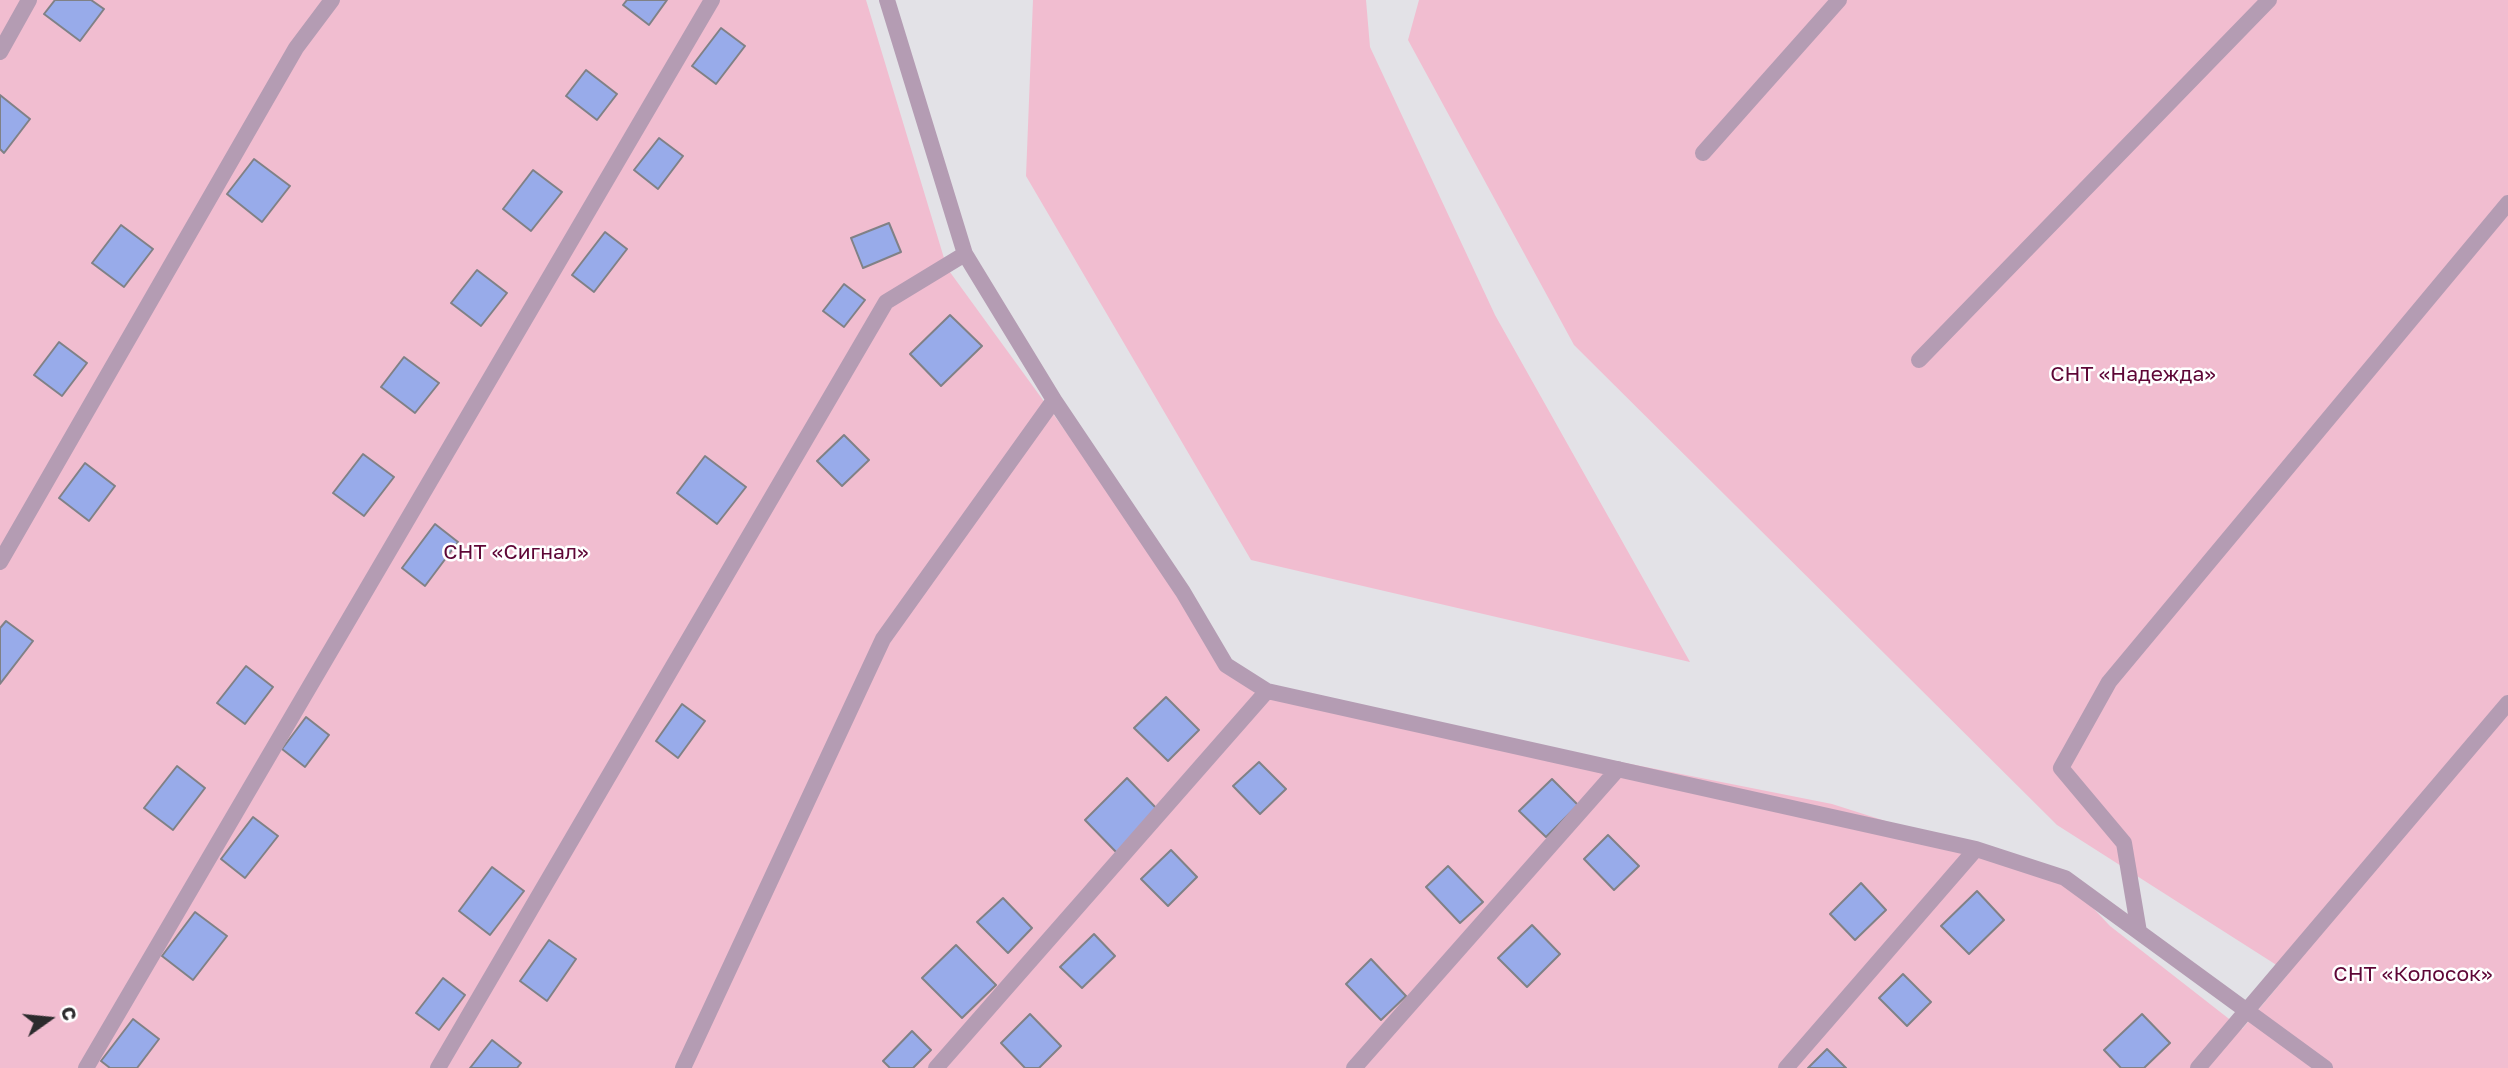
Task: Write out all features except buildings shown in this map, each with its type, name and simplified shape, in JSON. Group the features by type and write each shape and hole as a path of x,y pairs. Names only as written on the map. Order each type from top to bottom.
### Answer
{"lane":[{"path":"0,52 29,0"},
{"path":"0,562 296,48 332,0"},
{"path":"86,1068 712,0"},
{"path":"887,0 965,254 1054,400 1182,592 1226,665 1267,691 1976,849 2065,878 2325,1068"},
{"path":"1703,153 1839,0"},
{"path":"1919,360 2269,0"},
{"path":"2139,932 2124,843 2061,768 2109,682 2508,203"},
{"path":"438,1068 886,302 965,254"},
{"path":"683,1068 883,639 1054,400"},
{"path":"936,1068 1267,691"},
{"path":"2198,1068 2508,704"},
{"path":"1354,1068 1618,769"},
{"path":"1786,1068 1976,849"}],"green space":[{"name":"СНТ «Сигнал»","path":"0,0 866,0 947,268 1253,689 1832,804 2065,878 2110,926 2242,1029 2289,973 2057,825 1574,345 1408,40 1419,0 2508,0 2508,1068 0,1068"},
{"path":"1033,0 1366,0 1370,47 1495,315 1690,662 1251,560 1026,176"}],"park label":[{"name":"СНТ «Надежда»","path":"2133,374"},
{"name":"СНТ «Колосок»","path":"2413,974"}]}
